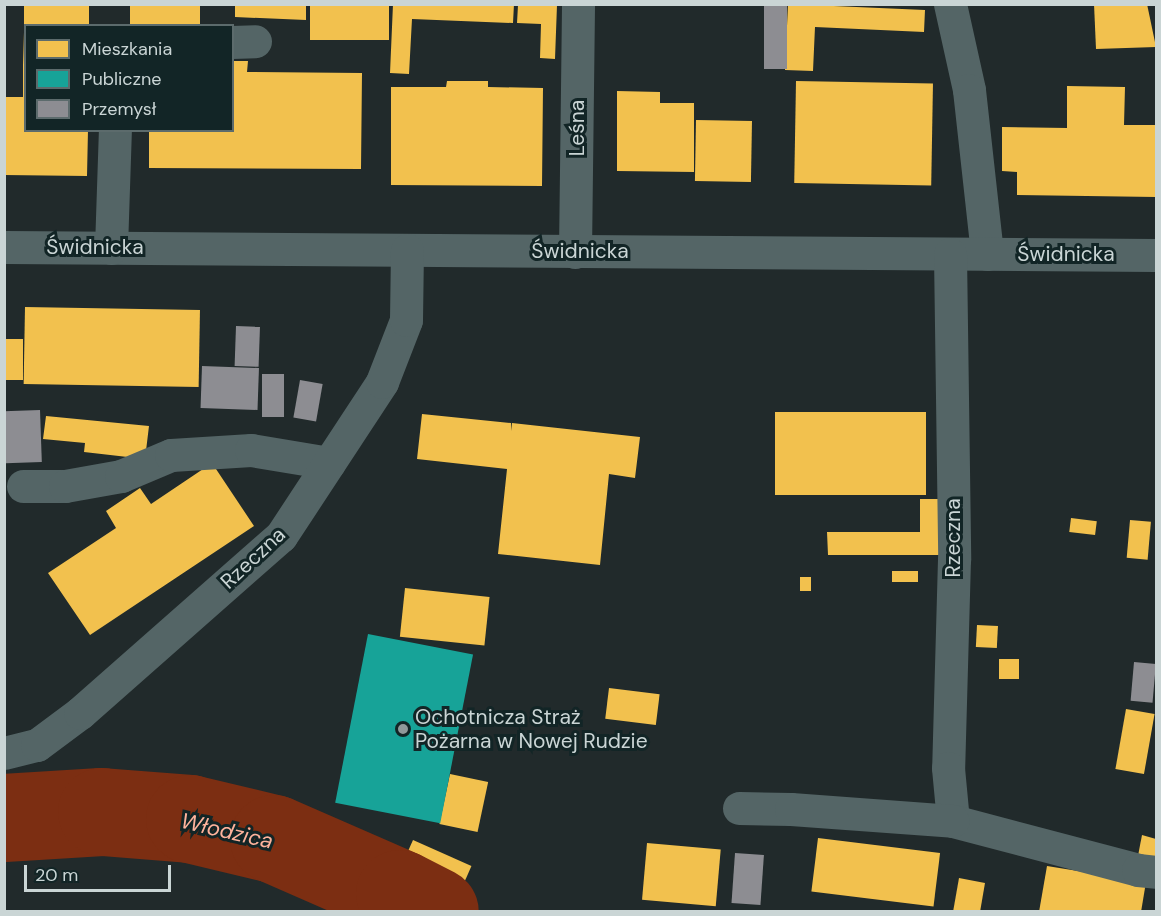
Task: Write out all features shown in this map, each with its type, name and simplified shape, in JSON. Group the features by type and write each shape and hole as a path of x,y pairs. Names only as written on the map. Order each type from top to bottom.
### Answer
{"street":[{"name":"Leśna","path":"575,252 578,4"},
{"path":"950,4 969,90 987,254"},
{"path":"111,248 115,132"},
{"name":"Świdnicka","path":"4,247 1156,255"},
{"name":"Rzeczna","path":"4,753 37,745 80,713 281,536 382,382 406,320 407,250"},
{"name":"Rzeczna","path":"950,254 954,559 948,768 953,822"},
{"path":"23,486 65,486 121,476 171,455 250,450 329,463"},
{"path":"739,808 791,808 953,822 1138,870 1156,872"}],"building: Mieszkania":[{"path":"24,4 89,4 89,24 24,24"},
{"path":"130,4 200,4 200,24 130,24"},
{"path":"235,4 306,4 306,20 235,17"},
{"path":"393,4 514,4 513,23 412,19 409,74 390,73"},
{"path":"788,4 925,10 924,32 815,27 813,71 785,70"},
{"path":"1094,4 1147,4 1156,47 1096,49"},
{"path":"310,5 389,5 389,40 310,40"},
{"path":"518,5 557,5 555,59 540,58 541,24 517,23"},
{"path":"23,32 24,132 88,132 87,176 4,175 4,97 23,97"},
{"path":"234,61 248,61 247,72 362,73 361,169 149,168 149,132 234,132"},
{"path":"447,81 488,81 488,87 543,88 542,186 391,185 391,87 446,87"},
{"path":"796,81 933,83 931,185 794,183"},
{"path":"1067,86 1125,87 1124,125 1156,125 1156,197 1017,195 1017,172 1002,171 1002,127 1067,128"},
{"path":"617,91 660,92 660,103 694,103 694,172 617,171"},
{"path":"696,120 752,121 751,182 695,181"},
{"path":"25,307 200,310 199,387 24,384"},
{"path":"5,339 23,339 23,380 5,380"},
{"path":"775,412 926,412 926,495 775,495"},
{"path":"422,414 511,423 511,431 512,423 640,437 635,478 609,474 600,565 498,554 507,469 417,459"},
{"path":"46,416 149,426 145,459 84,452 85,443 43,439"},
{"path":"212,463 254,526 90,635 48,573 116,528 106,511 140,488 151,504"},
{"path":"920,499 943,499 943,555 828,555 827,532 920,532"},
{"path":"1071,518 1097,521 1095,535 1069,532"},
{"path":"1130,520 1151,522 1148,560 1127,558"},
{"path":"892,571 918,571 918,582 892,582"},
{"path":"800,577 811,577 811,591 800,591"},
{"path":"405,588 490,597 484,646 400,637"},
{"path":"977,625 998,626 997,648 976,647"},
{"path":"999,659 1019,659 1019,679 999,679"},
{"path":"609,688 660,694 656,725 605,719"},
{"path":"1126,709 1155,714 1144,774 1115,769"},
{"path":"450,774 488,782 478,832 439,824"},
{"path":"1142,835 1156,839 1156,865 1137,861"},
{"path":"818,838 940,853 934,907 811,892"},
{"path":"413,840 471,866 463,886 404,860"},
{"path":"647,843 721,849 716,906 642,900"},
{"path":"1047,866 1146,882 1141,912 1039,912"},
{"path":"959,878 985,883 980,912 953,912"}],"building: Publiczne":[{"name":"Ochotnicza Straż Pożarna w Nowej Rudzie","path":"368,634 473,654 440,823 335,803"}],"building: Przemysł":[{"path":"764,4 787,4 787,69 764,69"},
{"path":"236,326 260,327 259,367 235,366"},
{"path":"202,366 259,368 257,410 201,408"},
{"path":"262,374 284,374 284,417 262,417"},
{"path":"300,380 323,384 316,421 293,417"},
{"path":"40,410 42,462 6,463 4,411"},
{"path":"1134,662 1156,664 1153,703 1131,701"},
{"path":"735,853 764,855 760,905 732,903"}],"waterway":[{"name":"Włodzica","path":"4,818 102,812 190,819 274,839 400,894 435,912"}],"place":[{"name":"Ochotnicza Straż Pożarna w Nowej Rudzie","path":"403,729"}]}
